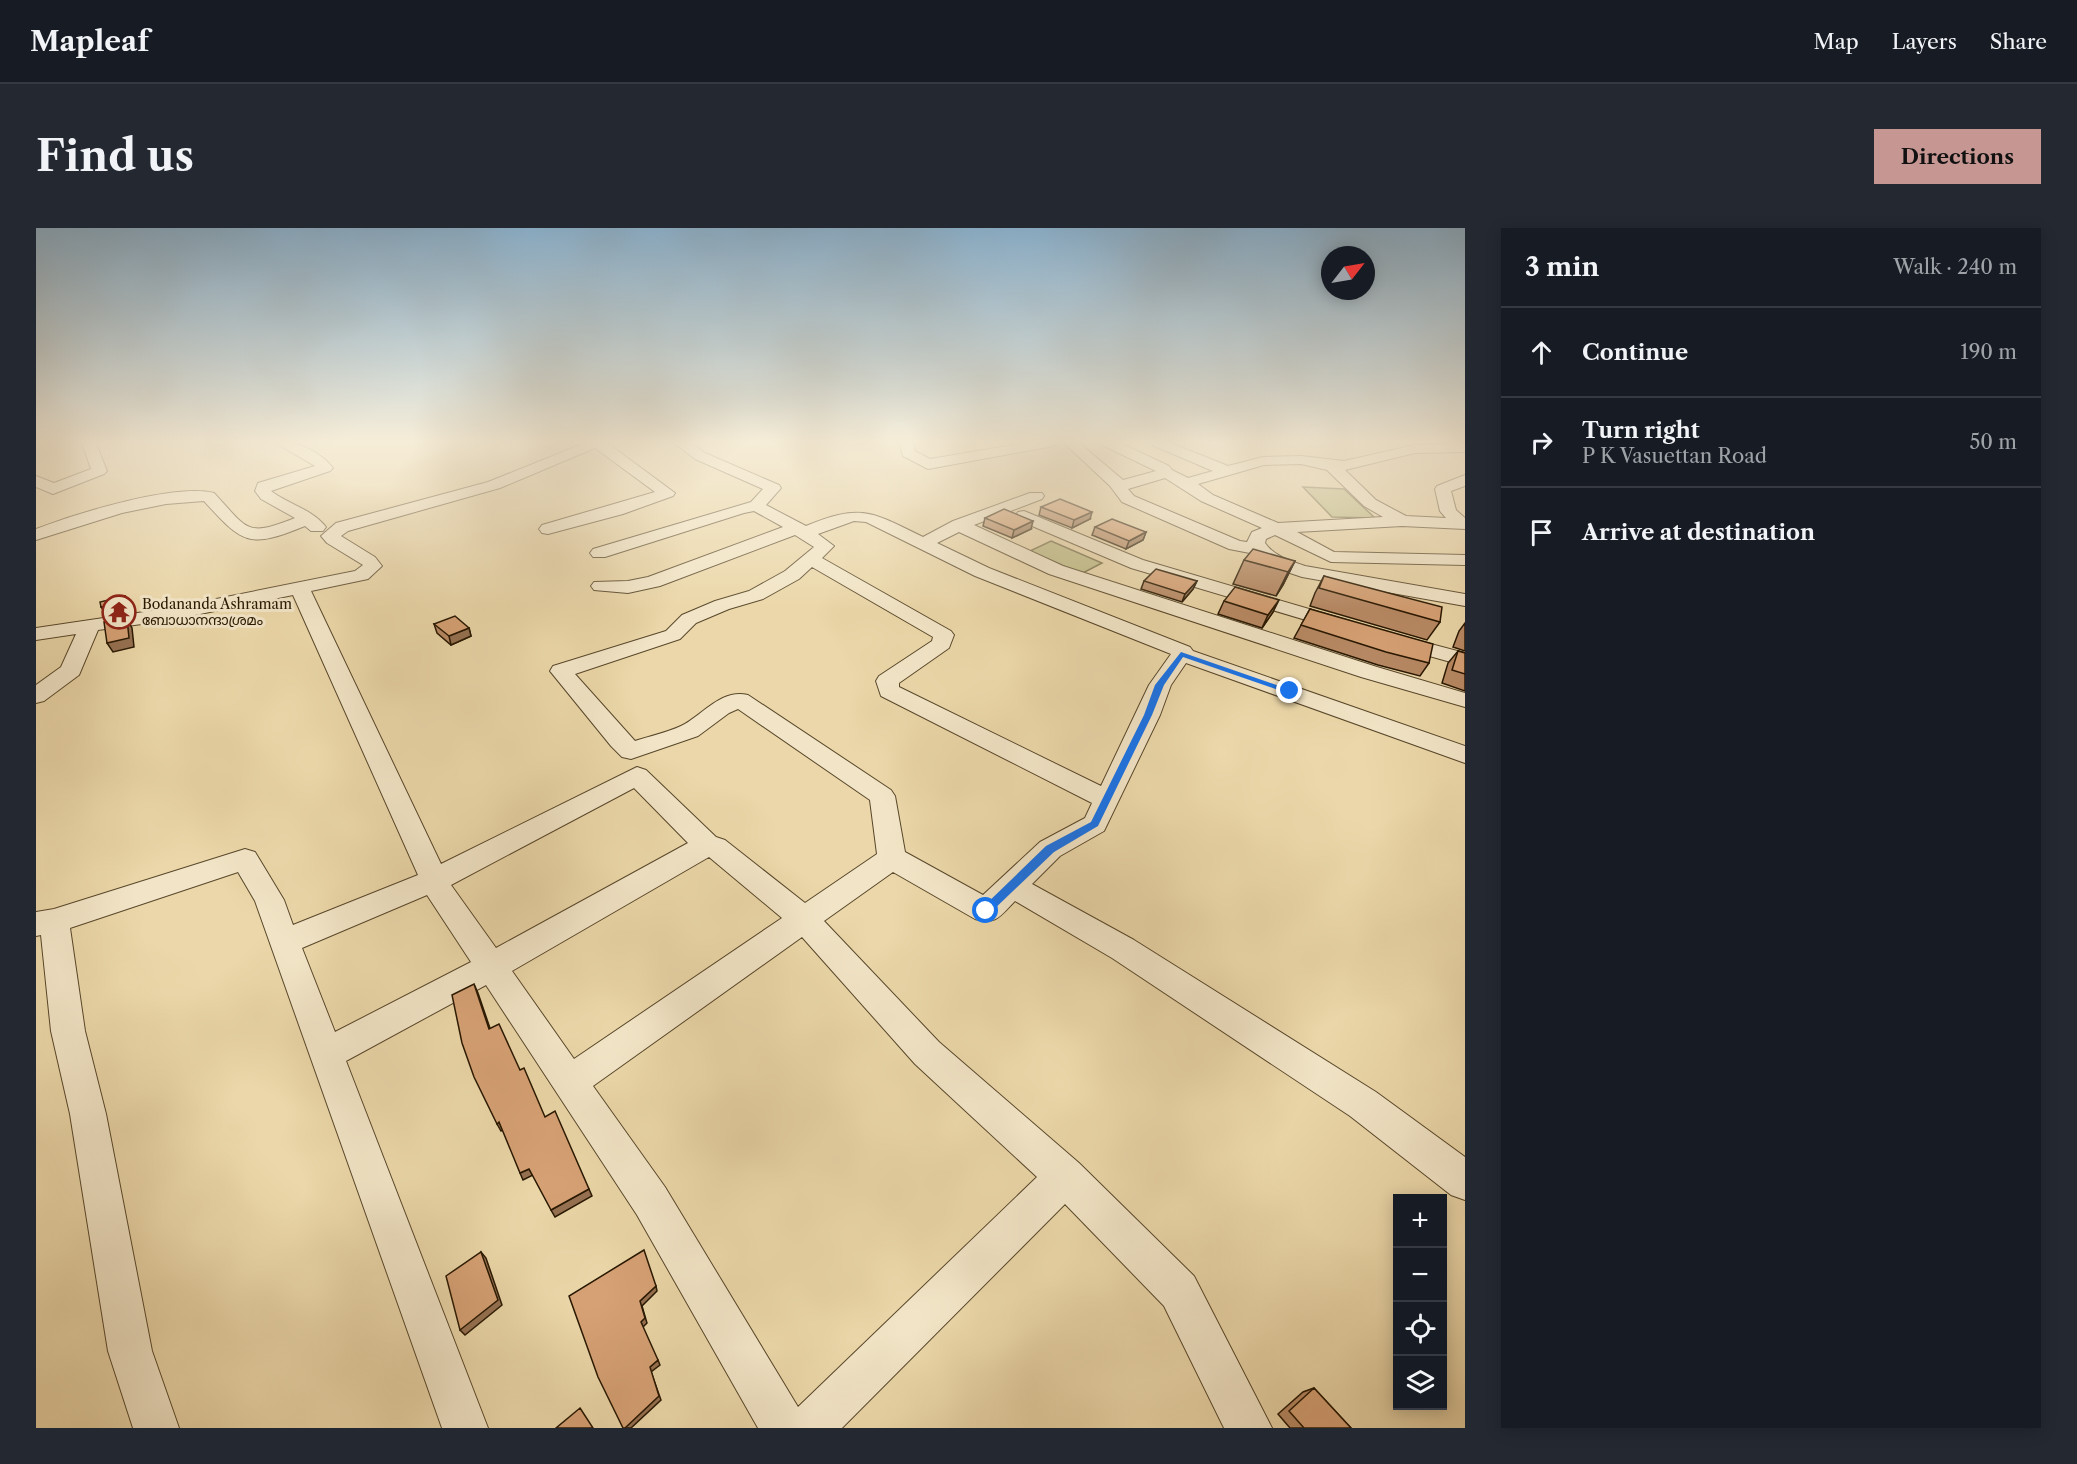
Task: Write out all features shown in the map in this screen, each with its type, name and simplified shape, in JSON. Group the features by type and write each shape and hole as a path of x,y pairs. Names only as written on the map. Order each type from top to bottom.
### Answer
{"street":[{"path":"36,535 70,521 174,498"},
{"path":"210,498 243,533 254,537 266,536 306,519"},
{"path":"36,634 171,614 361,575 371,570 373,566 369,561 292,508 271,498"},
{"path":"330,536 342,527 447,498"},
{"path":"548,529 652,498"},
{"path":"756,506 764,498"},
{"path":"923,544 959,525 1031,498"},
{"path":"1127,498 1235,545 1261,550 1281,564 1302,571 1465,600"},
{"path":"1207,498 1276,528 1331,556 1465,560"},
{"path":"1365,498 1402,521"},
{"path":"1445,498 1448,511 1463,524"},
{"path":"599,553 742,508 756,506 801,530 825,546 792,575 756,595 722,604 689,619 674,634 561,671 620,741 634,763 707,845 715,847 804,919 927,1053 1065,1177 1179,1291 1249,1428"},
{"path":"601,586 628,586 653,582 801,530 859,514 982,572 1183,651 1160,685 1148,715 1095,824 1050,849 986,911 892,858"},
{"path":"1024,516 1137,564 1361,630"},
{"path":"1261,550 1257,543 1258,536 1276,528 1402,521 1463,524"},
{"path":"959,525 1072,575 1369,672 1465,700"},
{"path":"1072,575 1113,554"},
{"path":"811,559 944,635 942,644 887,681 889,691 1107,800"},
{"path":"300,588 440,892 651,1201 784,1428"},
{"path":"36,696 71,670 81,642 91,625"},
{"path":"1383,637 1465,660"},
{"path":"1181,654 1465,755"},
{"path":"284,942 435,880 690,731 721,708 740,700 882,796 892,858"},
{"path":"326,1054 492,966 707,845"},
{"path":"569,1083 892,858"},
{"path":"156,1428 130,1351 88,1114 45,923 245,859 268,900 465,1428"},
{"path":"1012,886 1123,949 1363,1104 1465,1181"},
{"path":"809,1428 1065,1177"}],"shaded area":[{"path":"1314,498 1354,498 1375,518 1332,517"},
{"path":"1051,541 1102,563 1081,574 1030,551"}],"building":[{"path":"1060,499 1092,512 1074,520 1041,507"},
{"path":"1004,509 1033,521 1014,530 985,518"},
{"path":"1112,519 1146,532 1129,541 1095,527"},
{"path":"1253,549 1295,561 1288,572 1244,560"},
{"path":"1156,569 1197,581 1185,594 1144,581"},
{"path":"1324,576 1442,607 1440,622 1319,588"},
{"path":"1235,587 1279,600 1268,615 1224,601"},
{"path":"125,596 125,603 101,607 100,602"},
{"path":"1310,609 1433,644 1429,663 1301,625"},
{"path":"455,616 469,628 449,636 434,624"},
{"path":"127,619 129,638 107,643 104,622"},
{"path":"1458,651 1465,653 1465,674 1452,670"},
{"path":"474,984 489,1029 499,1024 520,1070 524,1068 545,1117 555,1111 589,1189 551,1210 529,1169 520,1173 499,1122 497,1124 474,1077 462,1043 452,995"},
{"path":"644,1250 656,1286 640,1301 645,1318 641,1322 658,1360 650,1367 659,1396 623,1428 598,1377 569,1296"},
{"path":"481,1252 498,1300 460,1330 446,1276"},
{"path":"1314,1388 1351,1428 1304,1428 1289,1411"},
{"path":"580,1408 593,1428 556,1428"}],"place":[{"name":"Bodananda Ashramam ബോധാനന്ദാശ്രമം","path":"119,612"}],"route":[{"path":"986,911 1050,849 1095,824 1148,715 1160,685 1181,654 1290,691"}]}
